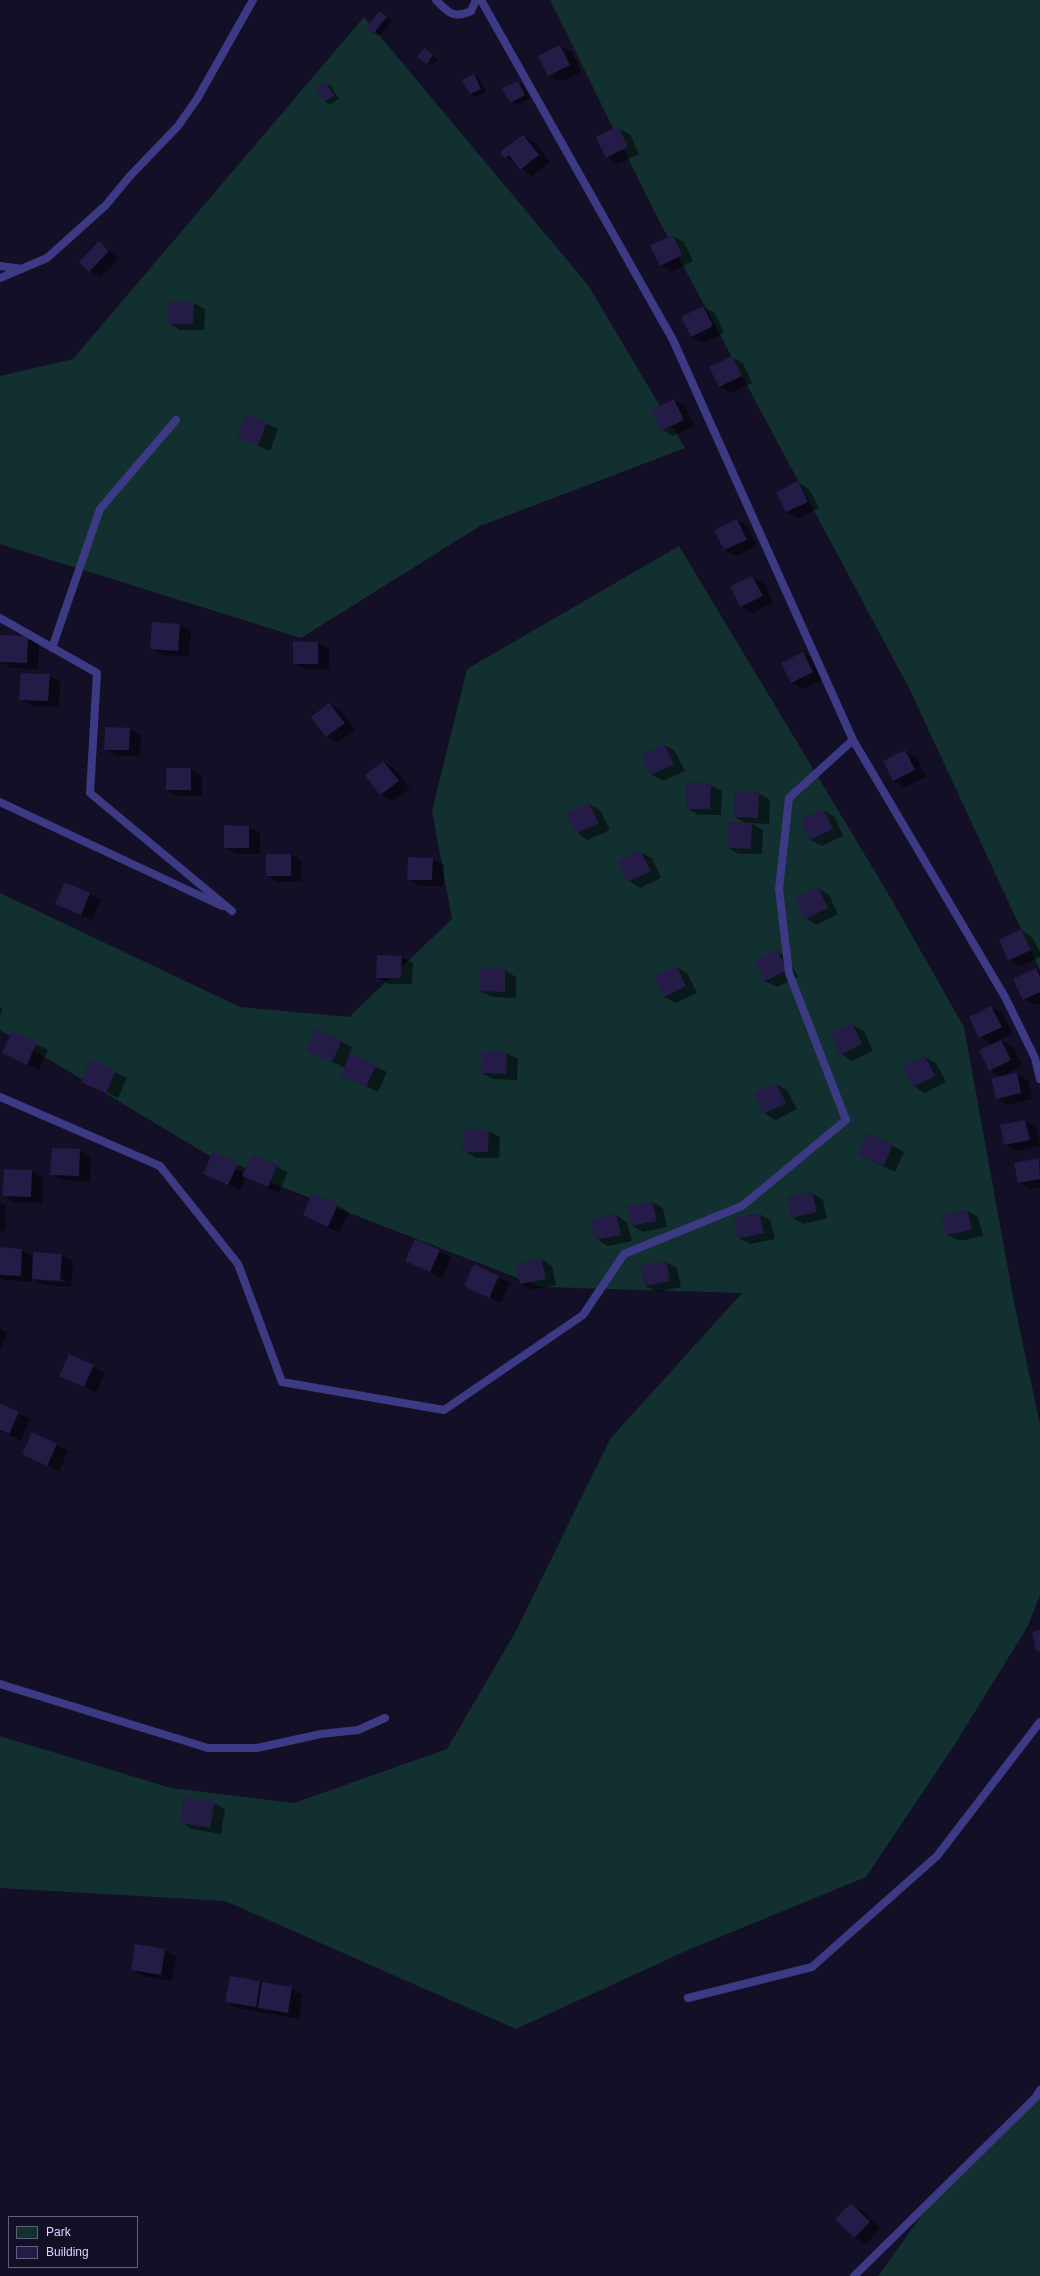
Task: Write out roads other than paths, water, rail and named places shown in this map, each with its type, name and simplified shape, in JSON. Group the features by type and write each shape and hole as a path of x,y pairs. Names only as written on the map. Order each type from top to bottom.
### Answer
{"lane":[{"path":"0,278 47,258 91,219 178,126 197,99 252,0"},
{"path":"436,0 449,13 460,16 471,11 476,0"},
{"path":"481,0 673,340 853,740 1005,997 1035,1058 1040,1079"},
{"path":"0,266 23,269"},
{"path":"52,648 100,509 176,420"},
{"path":"0,618 97,673 90,793 232,911 0,802"},
{"path":"0,1097 160,1166 238,1264 282,1382 444,1410 583,1315 624,1254 742,1206 846,1120 789,973 779,889 789,798 853,740"},
{"path":"0,1684 208,1748 257,1748 321,1734 358,1730 385,1718"},
{"path":"688,1998 812,1967 937,1856 1040,1722"},
{"path":"854,2276 1036,2097 1040,2090"}]}
